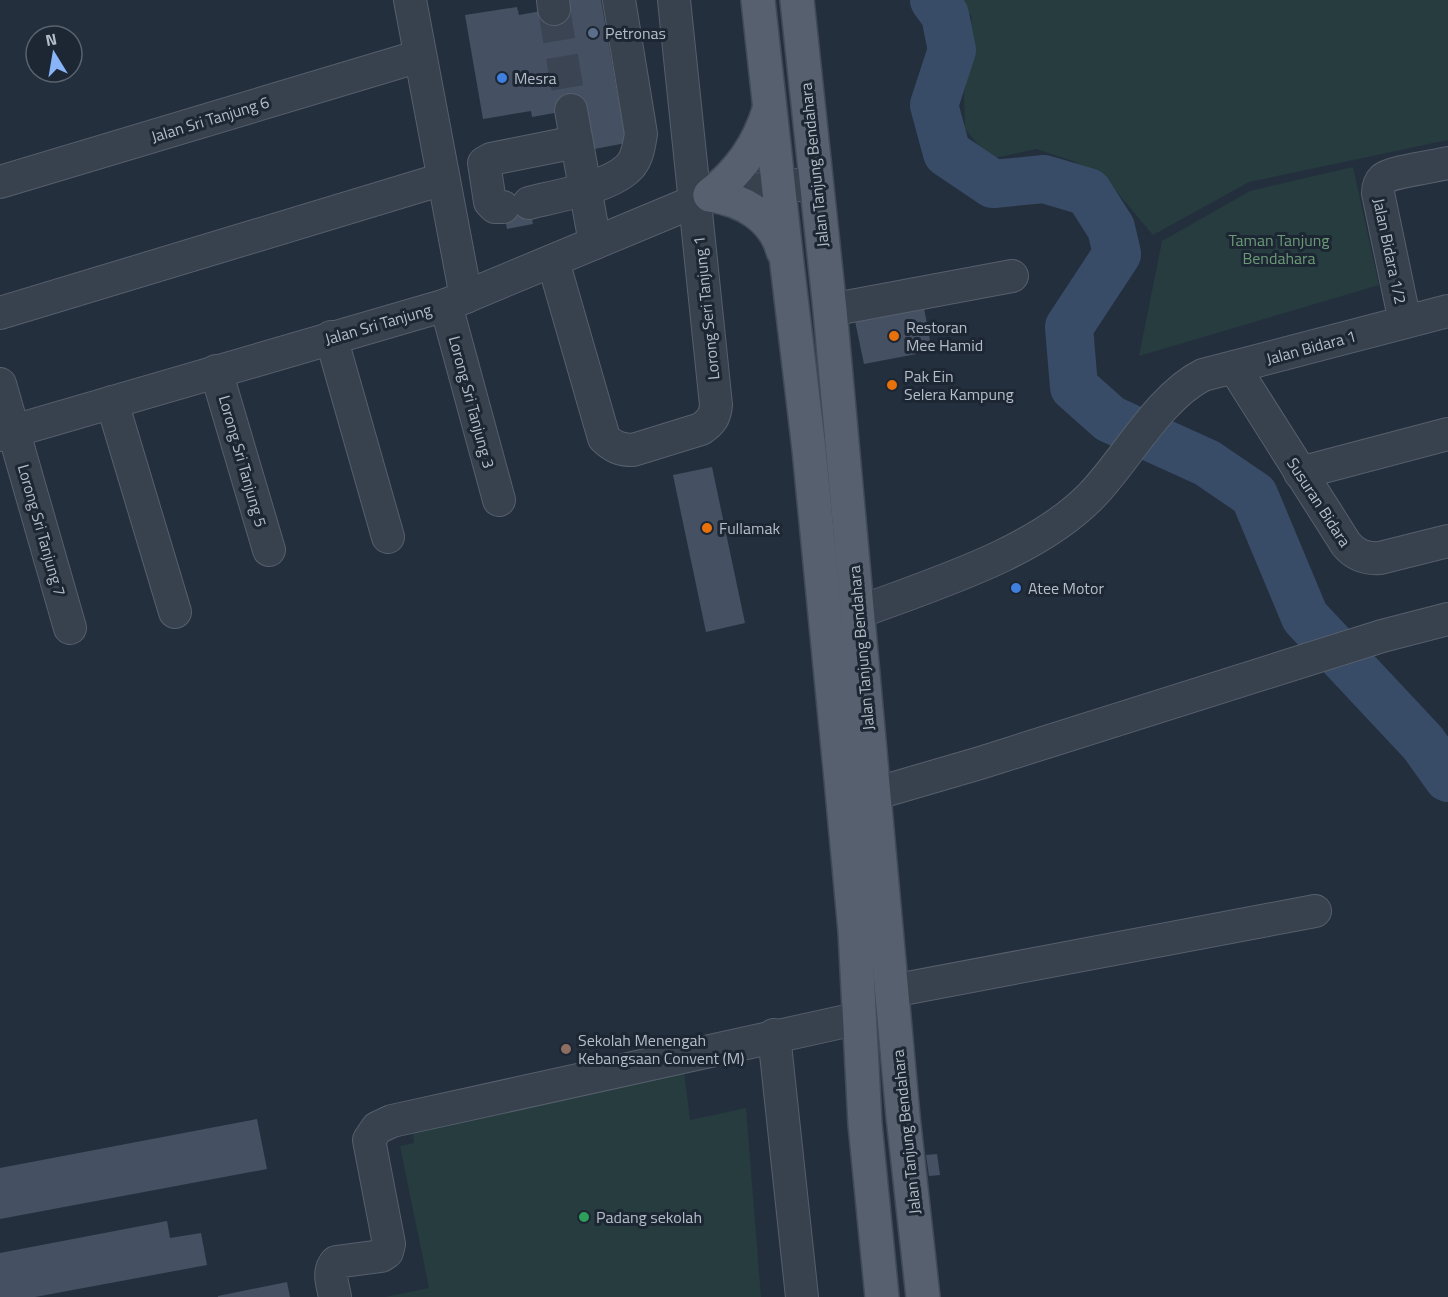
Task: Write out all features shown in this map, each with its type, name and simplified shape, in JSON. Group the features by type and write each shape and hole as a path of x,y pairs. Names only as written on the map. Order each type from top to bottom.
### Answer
{"main road":[{"name":"Jalan Tanjung Bendahara","path":"758,0 810,449 855,931 865,1124 882,1297"},
{"name":"Jalan Tanjung Bendahara","path":"797,0 830,310 903,1116 923,1297"},
{"path":"703,198 725,183 748,157 758,141 770,109"},
{"path":"703,198 729,198 746,205 761,216 773,230 782,246 787,264"}],"street":[{"path":"410,0 443,178 456,301"},
{"path":"576,142 491,159 484,163 490,202 495,207 516,205 585,189 620,176 632,164 641,134 620,0"},
{"name":"Lorong Seri Tanjung 1","path":"553,261 604,438 611,445 622,450 633,450 701,429 715,416 703,198 688,128 674,0"},
{"name":"Jalan Sri Tanjung 6","path":"0,182 420,56"},
{"path":"571,110 595,243"},
{"path":"641,134 688,128"},
{"name":"Jalan Bidara 1/2","path":"1405,322 1378,192 1381,181 1390,176 1448,163"},
{"path":"0,313 443,178"},
{"name":"Jalan Sri Tanjung","path":"7,433 456,301 703,198 816,183"},
{"path":"830,310 1012,276"},
{"name":"Lorong Sri Tanjung 3","path":"456,301 499,500"},
{"name":"Jalan Bidara 1","path":"857,613 1019,548 1062,521 1092,495 1129,449 1189,382 1203,375 1448,311"},
{"path":"331,337 388,537"},
{"name":"Susuran Bidara","path":"1234,367 1300,473 1353,552 1361,557 1380,558 1448,540"},
{"name":"Lorong Sri Tanjung 5","path":"216,371 269,550"},
{"name":"Lorong Sri Tanjung 7","path":"0,384 7,433 70,628"},
{"path":"112,402 175,612"},
{"path":"1300,473 1448,434"},
{"path":"874,794 980,763 1382,636 1448,619"},
{"path":"892,991 1315,911"},
{"path":"335,1297 331,1274 336,1262 381,1256 387,1252 389,1244 369,1140 377,1128 392,1121 774,1035 860,1018"},
{"path":"774,1035 802,1297"}],"green space":[{"path":"958,0 1448,0 1448,140 1249,182 1153,235 1105,178 1073,161 1036,149 990,159 965,129 964,96 972,17"},
{"name":"Taman Tanjung Bendahara","path":"1353,167 1379,285 1139,356 1162,241 1250,191"},
{"name":"Padang sekolah","path":"684,1071 690,1120 746,1108 761,1297 385,1297 429,1288 400,1146 414,1143 412,1127"}],"building":[{"path":"563,0 601,0 626,143 589,150 582,108 532,117 531,111 483,119 465,15 517,7 519,15 564,7"},
{"path":"527,195 533,224 507,229 501,199"},
{"name":"Restoran Mee Hamid","path":"924,308 932,351 864,364 855,321"},
{"path":"712,467 745,623 706,632 673,475"},
{"path":"257,1119 267,1169 0,1219 0,1168"},
{"path":"937,1154 940,1175 929,1176 926,1155"},
{"path":"167,1221 170,1238 201,1233 207,1265 35,1297 0,1297 0,1253"},
{"path":"287,1282 290,1297 218,1297 218,1296"}],"waterway":[{"path":"934,0 945,15 952,50 934,105 947,153 993,184 1044,179 1088,192 1111,228 1117,254 1069,327 1074,387 1110,419 1207,463 1254,495 1305,617 1423,743 1448,778"}],"tunnel":[{"path":"554,9 571,110"}],"place":[{"name":"Petronas","path":"593,33"},
{"name":"Mesra","path":"502,78"},
{"name":"Restoran Mee Hamid","path":"894,336"},
{"name":"Pak Ein Selera Kampung","path":"892,385"},
{"name":"Fullamak","path":"707,528"},
{"name":"Atee Motor","path":"1016,588"},
{"name":"Sekolah Menengah Kebangsaan Convent (M)","path":"566,1049"},
{"name":"Padang sekolah","path":"584,1217"}]}
